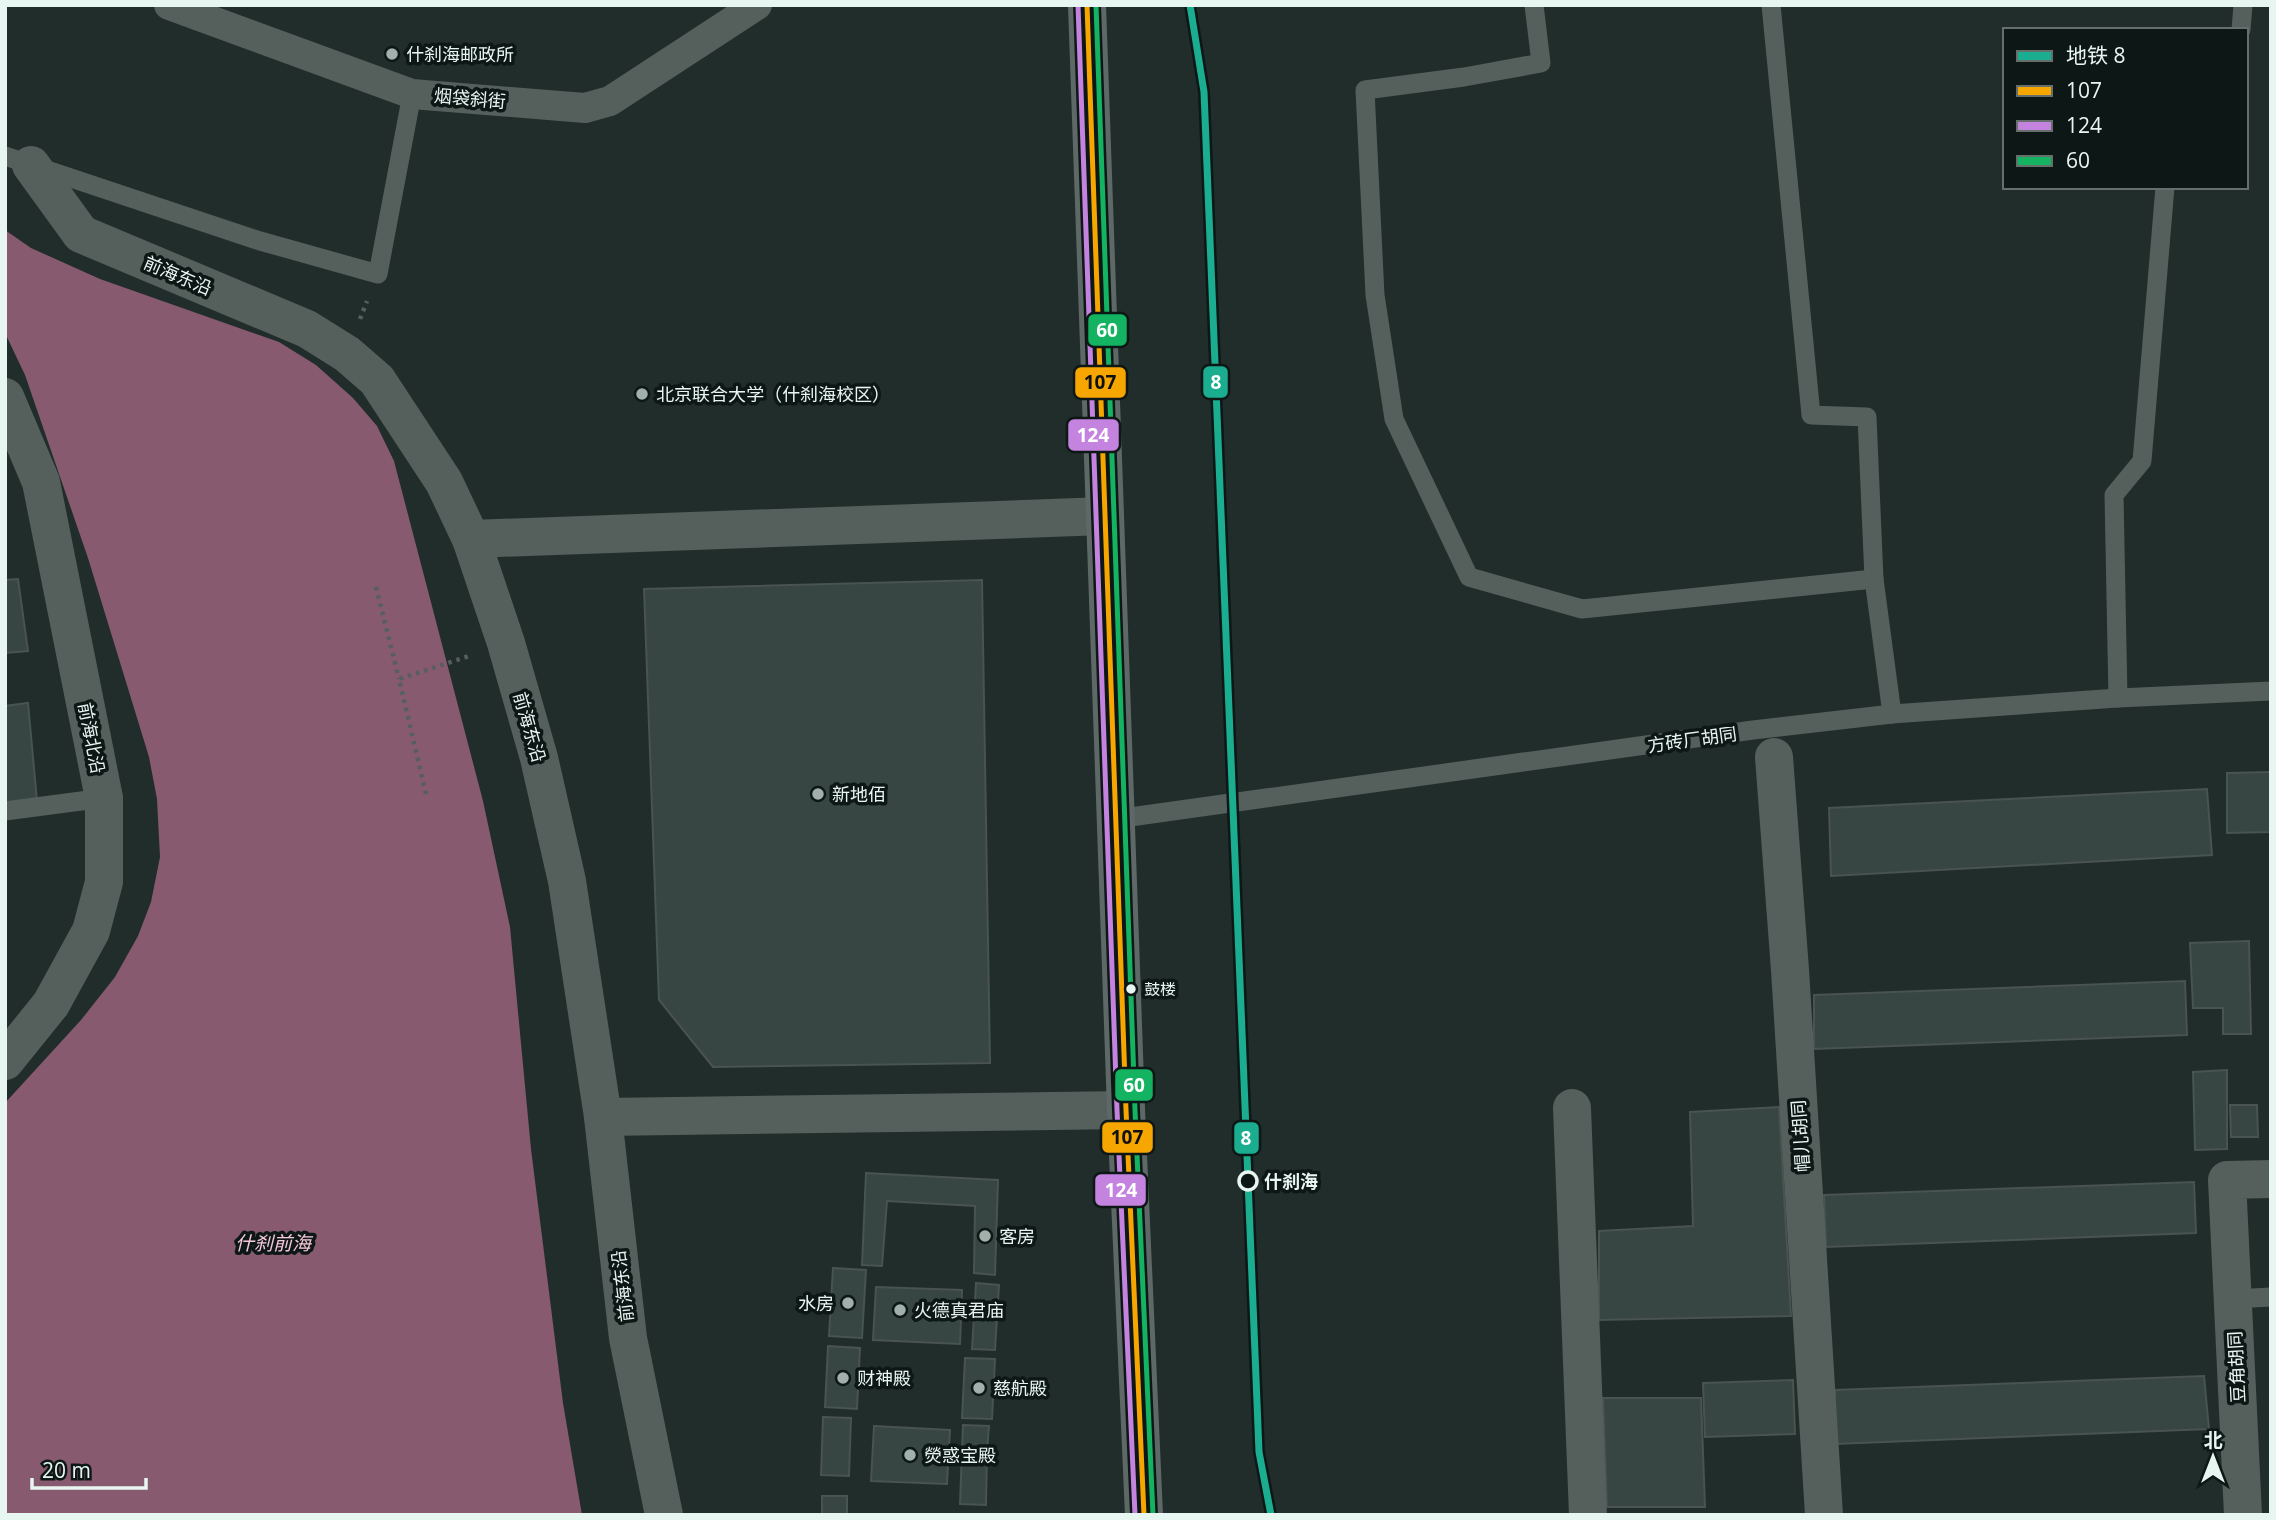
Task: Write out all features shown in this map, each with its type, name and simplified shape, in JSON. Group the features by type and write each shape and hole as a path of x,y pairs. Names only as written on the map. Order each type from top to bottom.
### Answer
{"main road":[{"path":"1087,5 1126,1110 1144,1515"}],"street":[{"name":"烟袋斜街","path":"169,5 412,94 584,108 610,101 757,5"},
{"name":"前海东沿","path":"18,161 81,234 307,329 347,354 377,380 444,482 471,539 506,643 539,758 567,881 603,1117 628,1338 664,1515"},
{"name":"前海北沿","path":"5,397 41,482 104,798 104,882 91,931 51,1004 5,1061"},
{"path":"471,539 1105,516"},
{"name":"帽儿胡同","path":"1774,757 1824,1515"},
{"path":"1572,1108 1588,1515"},
{"path":"603,1117 1126,1110"},
{"name":"豆角胡同","path":"2243,1515 2227,1180 2271,1179"}],"lane":[{"path":"1534,5 1541,62 1365,90 1375,295 1394,419 1469,577 1582,609 1874,579"},
{"path":"1771,5 1811,415 1867,417 1874,579 1892,714"},
{"path":"2241,28 2242,5"},
{"path":"18,161 260,241 377,274 412,94"},
{"path":"2118,698 2114,495 2142,461 2165,189"},
{"name":"方砖厂胡同","path":"1116,819 1754,730 1892,714 2118,698 2271,691"},
{"path":"5,810 104,798"},
{"path":"2233,1299 2271,1297"}],"path":[{"path":"376,587 426,794"},
{"path":"399,679 430,669"}],"water":[{"name":"什刹前海","path":"5,230 31,248 100,279 279,342 316,365 353,398 377,426 394,461 483,801 510,927 531,1149 563,1403 582,1515 5,1515 5,1103 81,1020 115,977 138,936 151,902 160,857 157,799 149,757 88,558 25,375 5,333"}],"building":[{"path":"18,579 28,651 5,653 5,580"},
{"name":"新地佰","path":"982,580 990,1063 713,1067 659,1000 644,589"},
{"path":"28,703 37,801 5,804 5,706"},
{"path":"2271,772 2271,832 2227,833 2227,773"},
{"path":"2207,789 2212,855 1831,876 1829,808"},
{"path":"2249,941 2251,1034 2223,1034 2223,1008 2193,1008 2190,943"},
{"path":"2185,981 2187,1035 1814,1049 1814,995"},
{"path":"2227,1070 2227,1149 2195,1150 2193,1072"},
{"path":"2230,1105 2257,1105 2258,1137 2231,1137"},
{"path":"1779,1107 1791,1316 1599,1320 1599,1231 1693,1226 1690,1112"},
{"name":"客房","path":"866,1173 998,1180 995,1275 974,1273 975,1206 887,1201 882,1266 862,1265"},
{"path":"2194,1182 2196,1233 1826,1247 1824,1195"},
{"name":"水房","path":"833,1268 866,1270 862,1338 829,1336"},
{"path":"976,1283 999,1285 995,1350 972,1349"},
{"path":"876,1287 962,1290 960,1344 873,1340"},
{"name":"财神殿","path":"828,1346 860,1348 857,1409 825,1407"},
{"name":"慈航殿","path":"965,1358 995,1359 992,1419 962,1418"},
{"path":"2204,1376 2209,1429 1835,1444 1835,1390"},
{"path":"1793,1380 1795,1434 1705,1437 1703,1383"},
{"path":"1603,1398 1701,1398 1705,1507 1607,1507"},
{"path":"823,1417 851,1418 849,1476 821,1475"},
{"path":"963,1425 989,1426 987,1451 962,1450"},
{"name":"熒惑宝殿","path":"874,1426 950,1430 947,1484 871,1481"},
{"path":"962,1450 987,1451 986,1505 960,1504"},
{"path":"822,1496 847,1496 847,1515 822,1515"}],"metro line":[{"name":"8","path":"1190,5 1204,92 1259,1452 1271,1515"}],"transit line":[{"name":"124","path":"1078,5 1117,1110 1135,1515"},
{"name":"107","path":"1087,5 1126,1110 1144,1515"},
{"name":"60","path":"1096,5 1135,1110 1153,1515"}],"place":[{"name":"什刹海邮政所","path":"392,54"},
{"name":"北京联合大学（什刹海校区）","path":"642,394"},
{"name":"新地佰","path":"818,794"},
{"name":"鼓楼","path":"1131,989"},
{"name":"什刹海","path":"1248,1181"},
{"name":"客房","path":"985,1236"},
{"name":"水房","path":"848,1303"},
{"name":"火德真君庙","path":"900,1310"},
{"name":"财神殿","path":"843,1378"},
{"name":"慈航殿","path":"979,1388"},
{"name":"熒惑宝殿","path":"910,1455"}]}
